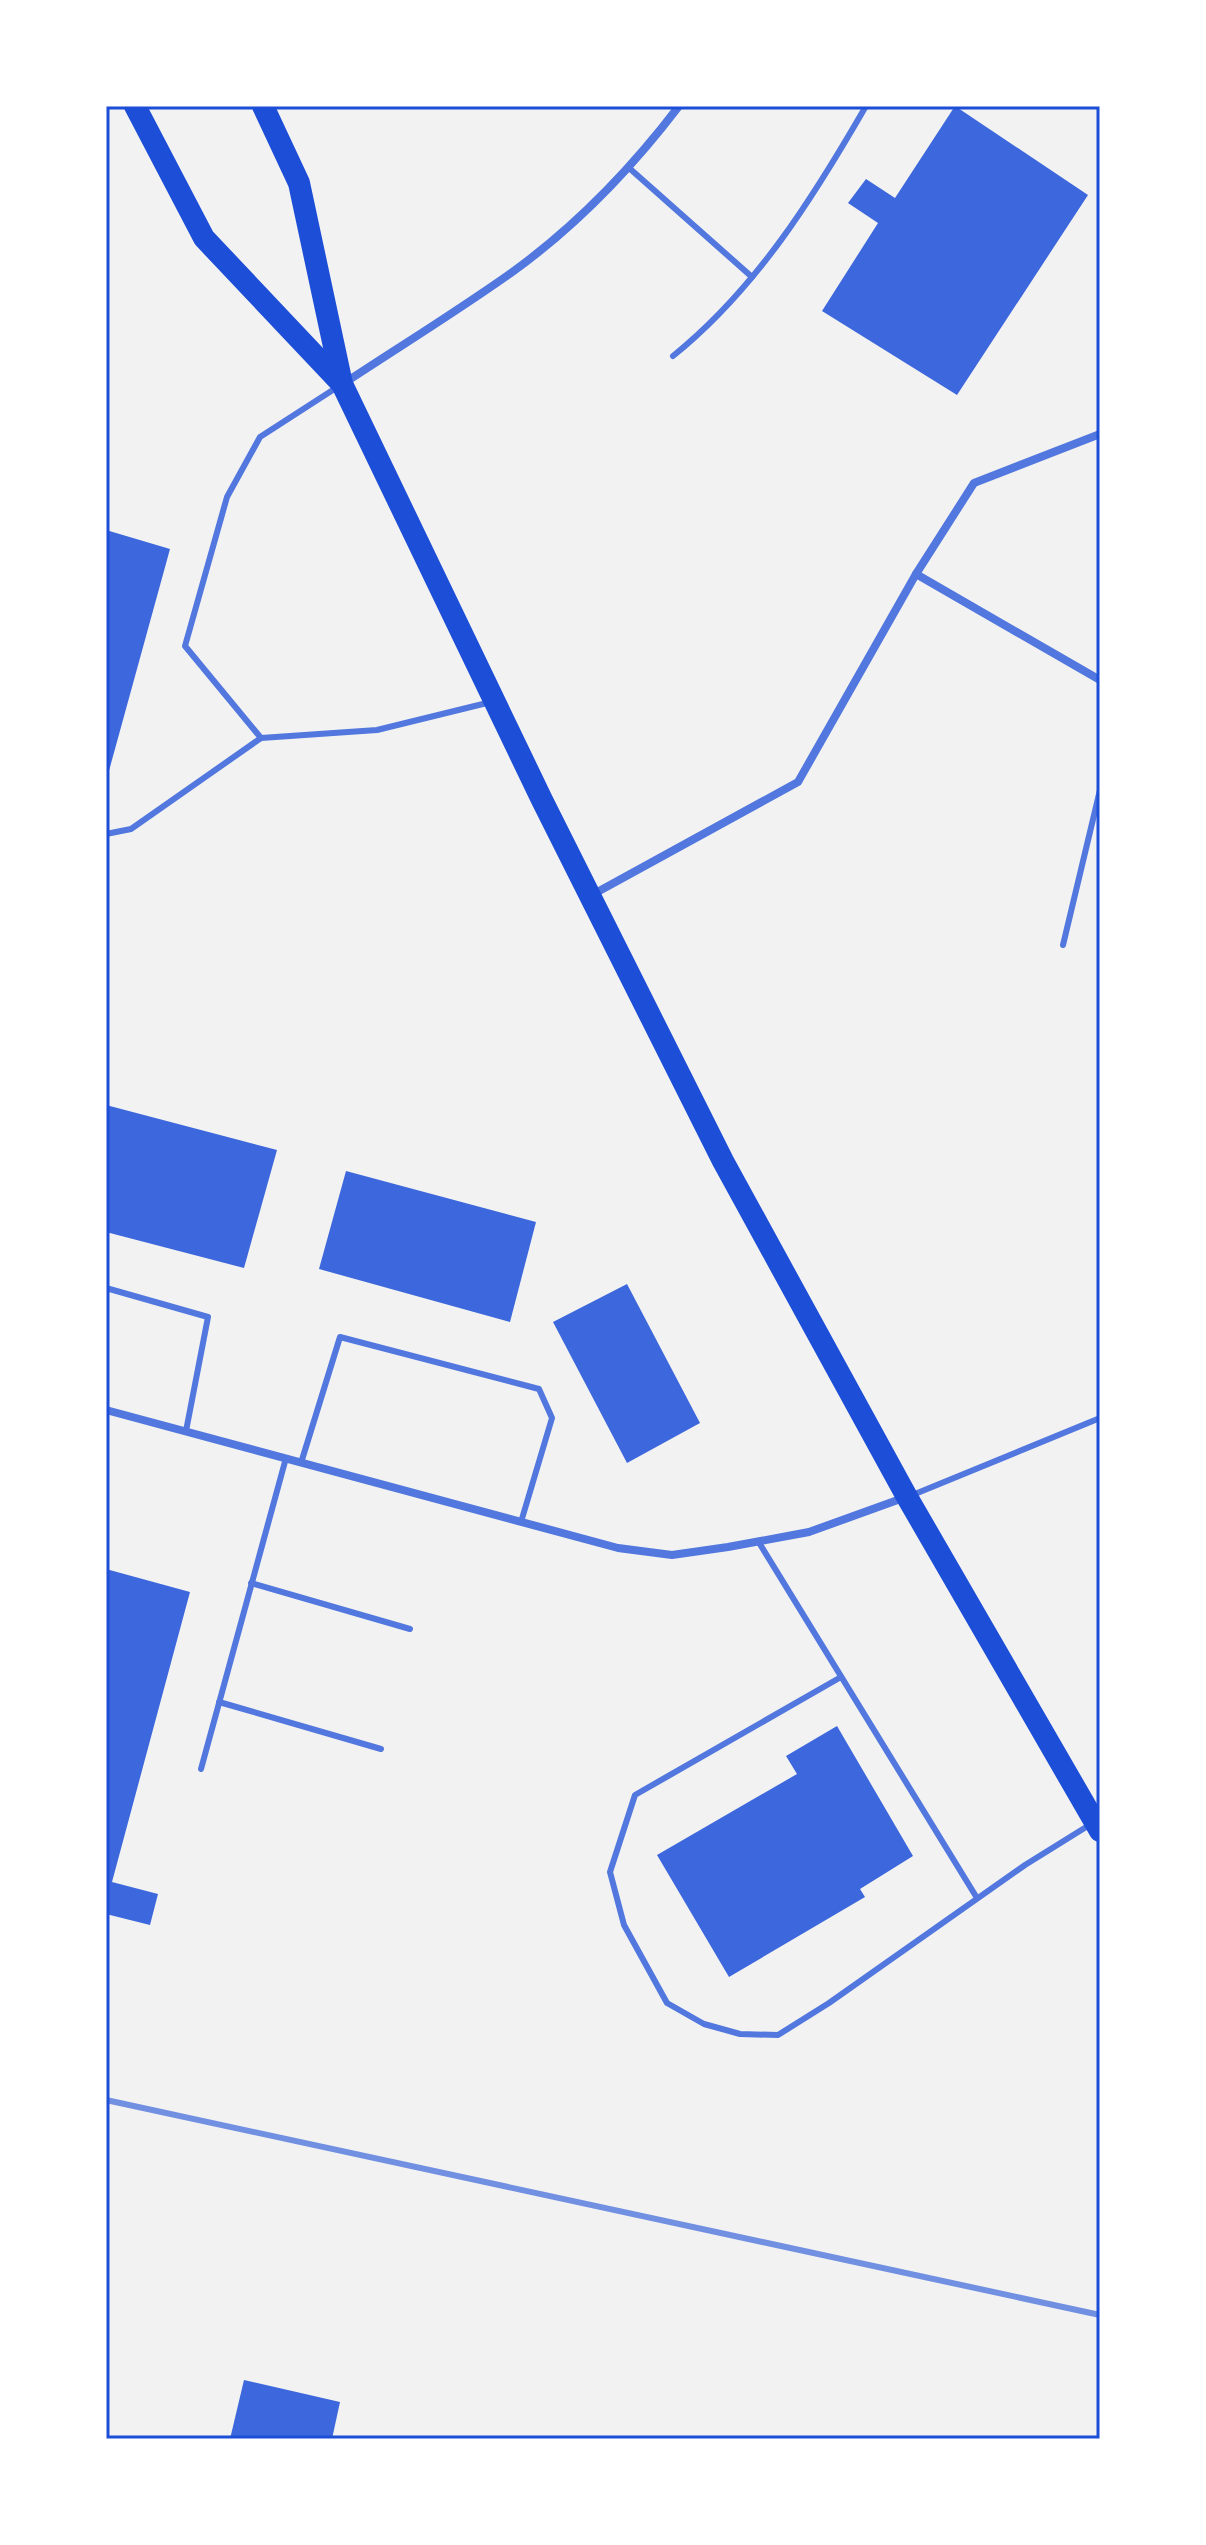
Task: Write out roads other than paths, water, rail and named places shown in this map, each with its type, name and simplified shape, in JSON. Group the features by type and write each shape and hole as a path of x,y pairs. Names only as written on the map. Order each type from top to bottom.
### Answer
{"highway":[{"path":"135,106 204,238 342,384"},
{"path":"263,106 299,183 342,384 495,701 723,1161 907,1497 1097,1826"}],"street":[{"path":"342,384 512,272 584,212 650,144 679,106"},
{"path":"590,896 798,782 916,574 974,483 1100,434"},
{"path":"916,574 1100,680"},
{"path":"106,1410 618,1548 672,1555 809,1532 907,1497"}],"lane":[{"path":"673,356 705,330 797,219 866,106"},
{"path":"628,167 752,277"},
{"path":"261,738 185,646 227,497 260,437 342,384"},
{"path":"106,834 131,829 261,738 377,730 495,701"},
{"path":"1063,945 1100,790"},
{"path":"106,1288 208,1317 186,1431"},
{"path":"301,1463 340,1337 539,1389 552,1418 521,1522"},
{"path":"907,1497 1100,1418"},
{"path":"201,1769 286,1458"},
{"path":"758,1541 977,1898"},
{"path":"251,1583 410,1629"},
{"path":"841,1677 635,1795 610,1872 624,1925 667,2003 704,2024 740,2034 778,2035 829,2003 977,1898 1097,1826"},
{"path":"219,1702 381,1749"}],"railway":[{"path":"106,2100 1100,2315"}]}
